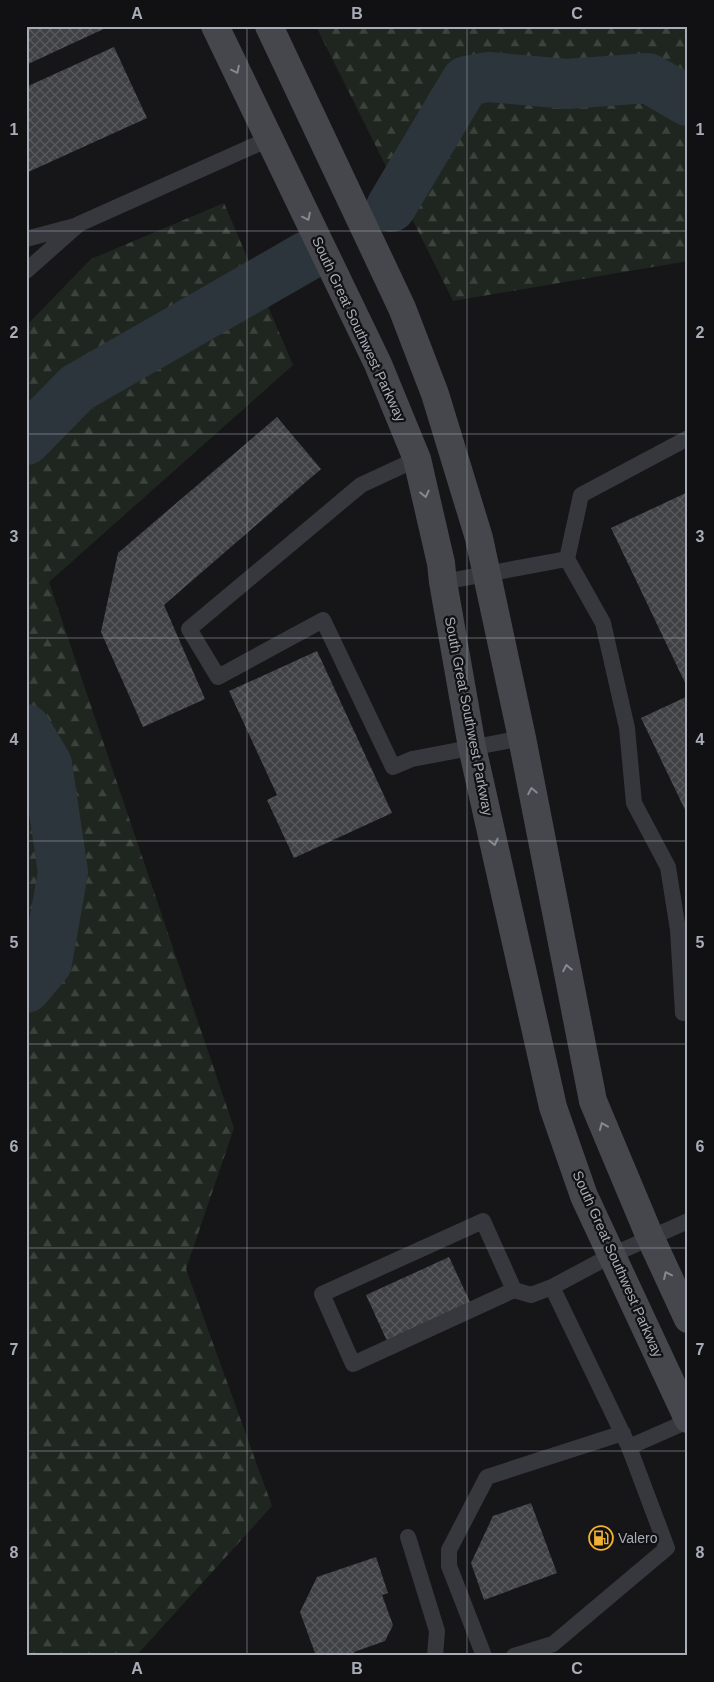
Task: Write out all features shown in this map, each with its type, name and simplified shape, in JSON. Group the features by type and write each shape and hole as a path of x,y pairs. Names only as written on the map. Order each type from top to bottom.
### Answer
{"main road":[{"name":"South Great Southwest Parkway","path":"215,26 378,364 417,458 441,563 472,747 553,1106 584,1196 688,1420"},
{"path":"269,26 402,308 436,394 479,538 522,738 593,1101 650,1237 688,1319"}],"lane":[{"path":"26,240 79,224 269,139"},
{"path":"26,271 79,224"},
{"path":"686,1016 678,930 668,867 634,803 627,728 603,623 568,559 581,495 688,438"},
{"path":"417,458 361,485 189,630 218,677 323,620 393,767 412,758 522,738"},
{"path":"443,582 568,559"},
{"path":"514,1290 482,1221 322,1294 353,1364 514,1290 531,1295 552,1287 612,1255 688,1221"},
{"path":"514,1656 555,1650 668,1548 626,1440 552,1287"},
{"path":"484,1656 449,1566 449,1550 487,1477 626,1440 688,1420"},
{"path":"408,1537 437,1631 436,1656"}],"green space":[{"path":"316,26 688,26 688,261 453,301"},
{"path":"224,203 293,365 49,582 234,1128 186,1269 272,1506 136,1656 26,1656 26,326 91,259"}],"building":[{"path":"26,26 110,26 26,65"},
{"path":"114,47 147,118 26,173 26,87"},
{"path":"277,417 321,469 164,605 205,699 143,727 101,632 118,553"},
{"path":"688,492 688,689 611,528"},
{"path":"317,651 392,813 294,858 267,800 277,795 229,691"},
{"path":"688,696 688,816 641,718"},
{"path":"449,1257 470,1302 387,1341 366,1295"},
{"path":"531,1503 557,1573 484,1600 471,1563 493,1516"},
{"path":"376,1557 388,1593 382,1595 393,1625 385,1641 354,1652 355,1655 353,1656 316,1656 300,1612 317,1577"}],"waterway":[{"path":"391,207 466,81 488,77 567,84 648,78 688,101"},
{"path":"26,440 77,388 307,256"},
{"path":"26,729 47,764 63,872 47,963 26,988"}],"place":[{"name":"Valero","path":"601,1538"}]}
